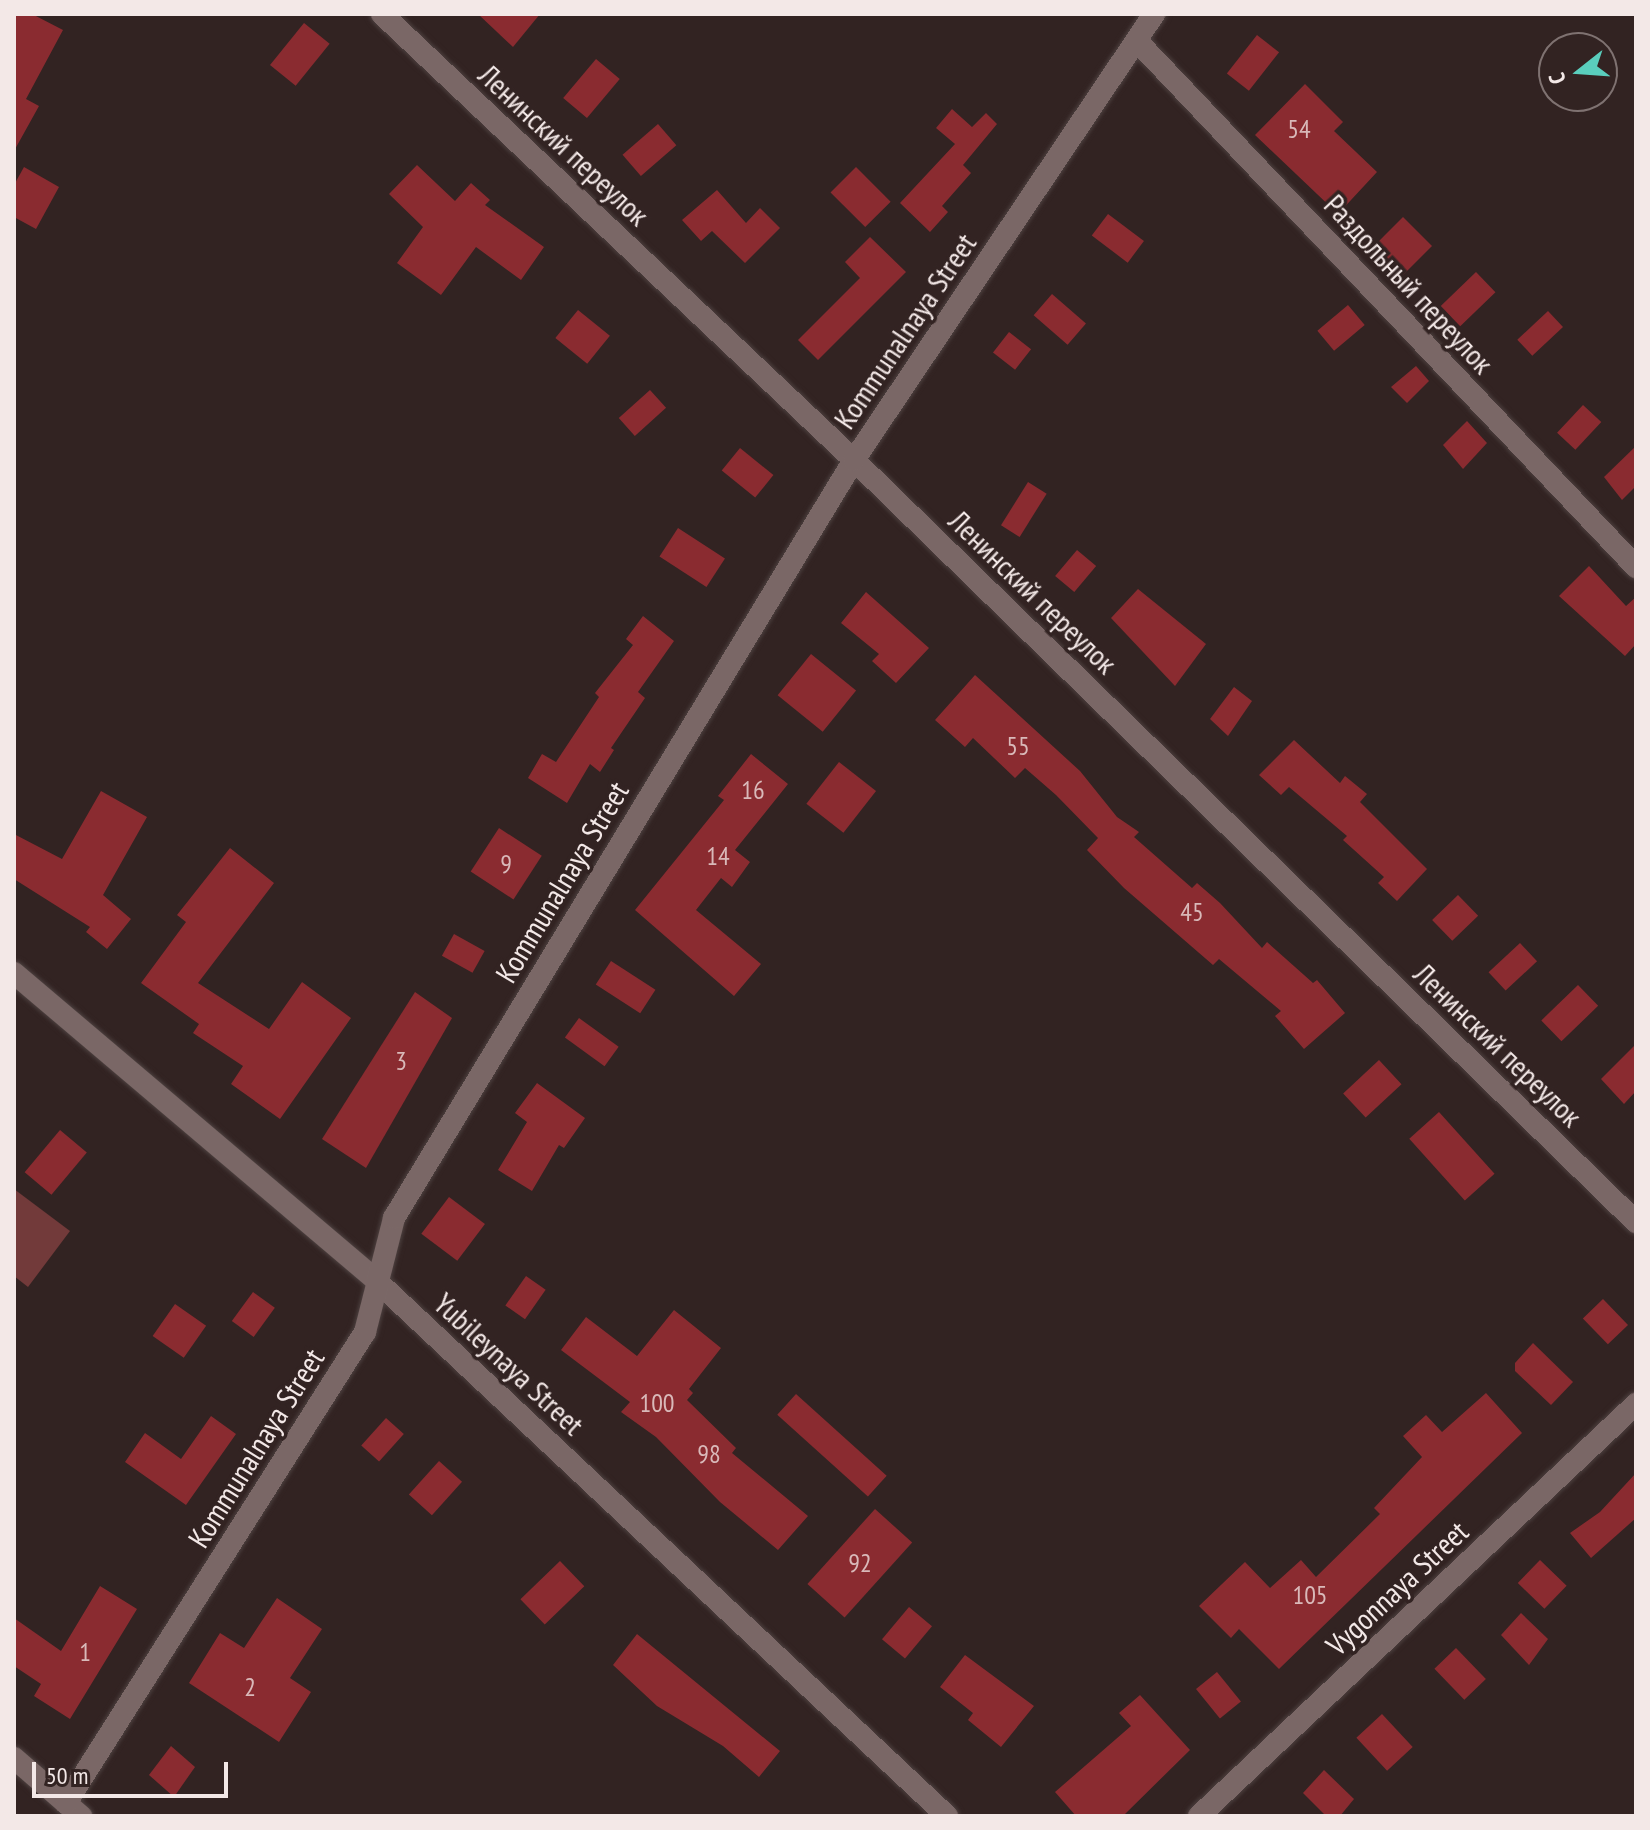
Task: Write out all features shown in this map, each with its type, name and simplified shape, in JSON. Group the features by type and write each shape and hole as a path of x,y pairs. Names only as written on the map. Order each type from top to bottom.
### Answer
{"street":[{"name":"Ленинский переулок","path":"382,14 854,460 1636,1222"},
{"name":"Kommunalnaya Street","path":"74,1809 365,1332 394,1218 854,460 1154,14"},
{"name":"Раздольный переулок","path":"1138,42 1636,567"},
{"name":"Yubileynaya Street","path":"14,973 379,1283 947,1816"},
{"name":"Vygonnaya Street","path":"1199,1816 1636,1404"},
{"path":"14,1758 74,1809"}],"shaded area":[{"path":"14,1189 70,1231 28,1287 14,1276"}],"building":[{"path":"14,14 32,14 63,30 26,99 39,106 14,151"},
{"path":"478,14 540,14 513,47"},
{"path":"304,23 330,44 296,86 270,65"},
{"path":"1257,35 1279,52 1249,91 1227,74"},
{"path":"596,59 620,79 587,118 563,98"},
{"path":"1305,84 1343,122 1334,131 1377,172 1338,214 1255,135"},
{"path":"952,109 972,127 986,113 997,124 963,165 971,173 942,206 948,212 930,232 900,203 955,144 936,128"},
{"path":"658,124 676,145 641,176 623,155"},
{"path":"417,165 455,201 471,183 490,200 485,205 544,247 521,280 476,247 441,295 397,263 423,227 389,194"},
{"path":"24,167 59,187 36,229 14,217 14,185"},
{"path":"856,167 891,202 865,227 831,192"},
{"path":"717,190 746,223 760,208 780,228 745,263 712,231 701,241 682,220"},
{"path":"1108,214 1144,241 1128,263 1092,236"},
{"path":"1403,217 1432,246 1402,276 1373,247"},
{"path":"870,237 906,272 818,360 798,340 860,278 845,262"},
{"path":"1476,272 1495,292 1460,326 1441,306"},
{"path":"1052,294 1086,324 1068,345 1034,315"},
{"path":"1348,305 1365,325 1334,351 1317,331"},
{"path":"578,310 610,336 587,364 555,338"},
{"path":"1548,311 1563,327 1532,356 1517,340"},
{"path":"1009,332 1031,349 1015,370 993,352"},
{"path":"1416,366 1429,381 1407,403 1391,387"},
{"path":"650,390 666,408 635,436 619,418"},
{"path":"1583,405 1601,422 1575,450 1557,433"},
{"path":"1467,421 1487,443 1463,469 1443,445"},
{"path":"1636,446 1636,486 1622,500 1604,477"},
{"path":"740,448 773,475 755,498 722,471"},
{"path":"1028,482 1047,494 1020,537 1001,525"},
{"path":"678,528 725,558 706,587 659,557"},
{"path":"1077,550 1096,566 1074,592 1055,576"},
{"path":"1589,566 1626,606 1636,597 1636,644 1625,656 1559,596"},
{"path":"1138,589 1206,644 1175,686 1111,618"},
{"path":"866,592 929,648 896,683 872,661 879,654 841,623"},
{"path":"643,616 674,641 638,692 645,698 611,748 614,750 600,772 590,764 567,803 528,778 542,754 556,762 599,697 595,693 633,645 626,639"},
{"path":"811,654 856,691 823,732 778,695"},
{"path":"975,675 1080,771 1117,817 1139,832 1134,837 1192,888 1197,883 1262,948 1267,942 1313,983 1317,980 1345,1013 1304,1049 1275,1016 1281,1011 1219,959 1213,965 1124,888 1087,850 1098,838 1056,795 1025,768 1015,778 973,738 965,747 935,720"},
{"path":"1234,687 1252,701 1228,736 1210,719"},
{"path":"1294,740 1340,783 1345,776 1367,794 1360,802 1427,869 1397,901 1378,883 1384,877 1343,840 1347,836 1289,787 1281,795 1259,775"},
{"path":"751,754 788,784 735,850 750,862 732,887 721,878 696,910 761,964 734,996 635,910 724,800 718,796"},
{"path":"839,762 876,791 843,833 806,804"},
{"path":"101,791 147,817 103,895 131,919 107,949 86,932 90,927 14,879 14,834 62,859"},
{"path":"499,828 542,856 513,899 471,872"},
{"path":"230,848 274,883 198,983 269,1029 302,982 351,1018 280,1119 231,1084 243,1066 193,1033 199,1024 141,983 186,922 177,915"},
{"path":"1458,895 1478,916 1452,941 1432,920"},
{"path":"454,934 485,951 472,973 442,956"},
{"path":"1520,943 1537,961 1506,991 1489,972"},
{"path":"611,961 655,990 640,1013 596,984"},
{"path":"1578,985 1598,1006 1561,1041 1541,1020"},
{"path":"415,992 452,1018 366,1168 322,1139"},
{"path":"579,1018 619,1047 605,1066 565,1037"},
{"path":"1636,1044 1636,1091 1624,1104 1601,1079"},
{"path":"1379,1060 1402,1084 1366,1118 1343,1093"},
{"path":"537,1083 585,1118 564,1148 559,1145 532,1191 498,1170 527,1122 515,1113"},
{"path":"1439,1112 1495,1174 1465,1200 1409,1139"},
{"path":"60,1130 87,1152 51,1195 25,1172"},
{"path":"449,1197 485,1224 457,1261 421,1234"},
{"path":"526,1276 546,1290 525,1319 505,1305"},
{"path":"253,1292 275,1308 254,1337 232,1321"},
{"path":"1603,1299 1628,1325 1608,1344 1583,1318"},
{"path":"175,1304 206,1326 184,1358 153,1336"},
{"path":"674,1310 721,1348 689,1389 693,1393 687,1400 736,1448 732,1453 808,1516 778,1550 720,1502 656,1437 621,1412 630,1402 561,1350 586,1317 637,1356"},
{"path":"1533,1343 1573,1382 1551,1405 1515,1371 1515,1363"},
{"path":"1486,1393 1522,1433 1279,1669 1239,1629 1231,1638 1199,1606 1245,1562 1270,1588 1301,1560 1316,1577 1380,1514 1374,1508 1422,1457 1403,1436 1426,1415 1442,1432"},
{"path":"796,1394 887,1476 868,1496 777,1415"},
{"path":"211,1416 236,1434 186,1505 125,1462 145,1433 181,1459"},
{"path":"386,1418 404,1434 379,1462 361,1445"},
{"path":"439,1461 462,1482 432,1515 409,1494"},
{"path":"1636,1473 1636,1518 1591,1558 1570,1533 1600,1512"},
{"path":"875,1509 912,1542 845,1618 807,1584"},
{"path":"1540,1560 1567,1586 1544,1609 1518,1583"},
{"path":"560,1561 584,1586 545,1624 520,1599"},
{"path":"100,1586 137,1609 70,1719 34,1696 41,1684 14,1666 14,1618 61,1651"},
{"path":"277,1598 322,1629 290,1678 311,1692 279,1742 189,1683 220,1633 244,1648"},
{"path":"909,1607 932,1626 905,1658 882,1639"},
{"path":"1521,1613 1548,1639 1529,1665 1501,1635"},
{"path":"637,1634 780,1751 759,1777 723,1746 657,1706 613,1665"},
{"path":"1456,1648 1486,1679 1464,1700 1434,1669"},
{"path":"965,1655 1034,1706 1001,1747 968,1720 973,1713 940,1687"},
{"path":"1217,1672 1241,1702 1220,1719 1196,1689"},
{"path":"1140,1695 1190,1750 1123,1816 1076,1816 1055,1792 1131,1726 1119,1713"},
{"path":"1382,1714 1413,1747 1387,1771 1356,1738"},
{"path":"171,1746 195,1767 174,1797 149,1775"},
{"path":"1324,1770 1354,1799 1340,1816 1326,1816 1303,1793"}]}
